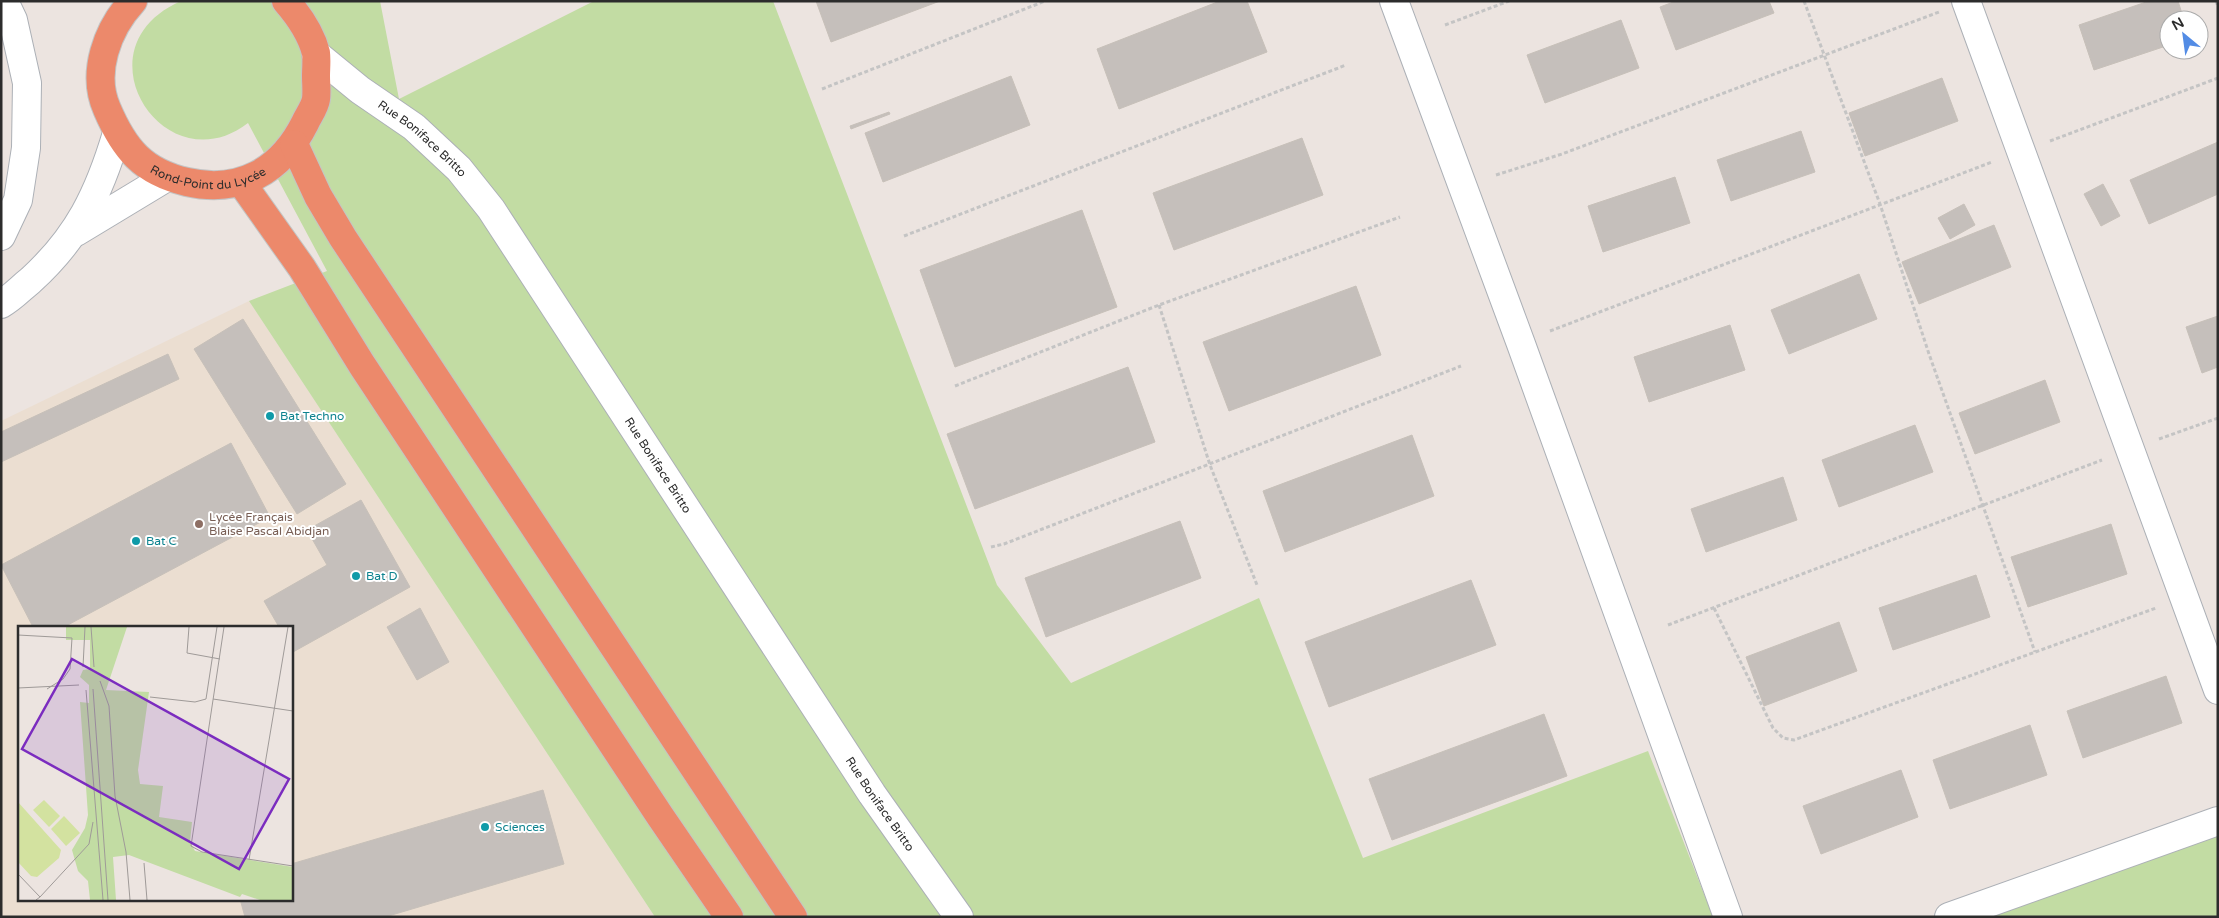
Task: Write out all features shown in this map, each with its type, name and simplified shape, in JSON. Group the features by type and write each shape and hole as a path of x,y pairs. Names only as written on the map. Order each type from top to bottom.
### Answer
{"highway":[{"name":"Rond-Point du Lycée","path":"123,6 102,54 101,96 117,134 138,160 167,177 204,186 241,182 272,166 294,144 316,100 316,54 302,19 286,1"},
{"path":"294,144 318,196 343,238 794,917"},
{"path":"241,182 302,268 362,364 660,816 729,917"},
{"path":"660,816 717,917"}],"street":[{"path":"1,236 18,200 26,148 27,83 13,20 4,1"},
{"path":"1394,1 1728,917"},
{"path":"1966,2 2218,690"},
{"name":"Rue Boniface Britto","path":"316,54 360,90 414,127 459,169 491,209 872,794 960,917"},
{"path":"1,304 51,261 75,233 100,183 117,134"},
{"path":"75,233 167,177"},
{"path":"1949,917 2218,821"}],"path":[{"path":"822,89 1045,1"},
{"path":"1445,25 1509,1"},
{"path":"1804,1 1880,204 1929,354 2035,652"},
{"path":"2216,1 2218,7"},
{"path":"1496,175 1562,154 1966,2"},
{"path":"904,236 1346,65"},
{"path":"1549,331 1880,204 2218,78"},
{"path":"955,386 1160,305 1400,217"},
{"path":"1160,305 1210,465 1257,585"},
{"path":"991,547 1004,544 1210,465 1461,366"},
{"path":"1668,625 2130,449 2218,418"},
{"path":"1714,608 1773,728 1783,738 1794,740 2185,598"}],"shaded area":[{"name":"Lycée Français Blaise Pascal Abidjan","path":"249,301 655,917 1,917 1,421"}],"green space":[{"path":"181,1 380,1 399,99 594,1 773,1 997,585 1071,683 1259,598 1363,858 1648,751 1713,917 655,917 249,301 327,271 248,123 217,138 187,138 162,125 143,104 133,77 135,49 150,22"},
{"path":"2218,818 2218,917 1943,917"}],"building":[{"path":"816,1 940,1 831,42"},
{"path":"1220,1 1247,1 1267,52 1119,109 1097,49"},
{"path":"1676,1 1769,1 1774,13 1676,50 1660,7"},
{"path":"2149,1 2178,1 2181,10 2159,10 2159,48 2094,70 2079,25"},
{"path":"1621,20 1639,68 1545,103 1527,55"},
{"path":"1011,76 1030,125 883,182 865,133"},
{"path":"1942,78 1958,121 1865,156 1849,113"},
{"path":"889,112 890,114 851,129 850,126"},
{"path":"1801,131 1815,172 1731,201 1717,160"},
{"path":"1302,138 1323,195 1174,250 1153,193"},
{"path":"2218,142 2218,194 2149,224 2130,180"},
{"path":"1675,177 1690,223 1603,252 1588,206"},
{"path":"2103,184 2120,216 2101,226 2084,194"},
{"path":"1964,204 1975,225 1950,239 1938,218"},
{"path":"1082,210 1117,307 955,367 920,270"},
{"path":"1994,225 2011,267 1919,304 1902,262"},
{"path":"1859,274 1877,319 1789,354 1771,310"},
{"path":"1356,286 1381,355 1229,411 1203,342"},
{"path":"2218,316 2218,367 2202,373 2186,327"},
{"name":"Bat Techno","path":"243,319 346,484 297,514 194,349"},
{"path":"1730,325 1745,370 1649,402 1634,357"},
{"path":"168,354 179,379 1,462 1,432"},
{"path":"1128,367 1155,442 975,509 947,434"},
{"path":"2045,380 2060,422 1975,454 1959,413"},
{"path":"1915,425 1933,472 1839,507 1822,460"},
{"path":"1412,435 1434,496 1285,552 1263,491"},
{"name":"Bat C","path":"231,443 270,517 66,626 32,626 1,565"},
{"path":"1783,477 1797,520 1706,552 1691,509"},
{"name":"Bat D","path":"361,500 410,587 293,652 292,626 278,626 264,601 327,565 307,530"},
{"path":"1180,521 1201,578 1046,637 1025,578"},
{"path":"2111,524 2127,574 2028,607 2011,557"},
{"path":"1976,575 1990,617 1893,650 1879,608"},
{"path":"1471,580 1496,645 1329,707 1305,642"},
{"path":"420,608 449,662 417,680 387,627"},
{"path":"1839,622 1857,671 1764,706 1746,657"},
{"path":"2166,676 2182,723 2083,758 2067,711"},
{"path":"1544,714 1567,776 1392,840 1369,779"},
{"path":"2030,725 2047,775 1950,809 1933,760"},
{"path":"1901,770 1918,817 1821,854 1803,806"},
{"name":"Sciences","path":"543,790 564,864 385,917 245,917 240,900 292,900 292,864"}],"place":[{"name":"Bat Techno","path":"270,416"},
{"name":"Lycée Français Blaise Pascal Abidjan","path":"199,524"},
{"name":"Bat C","path":"136,541"},
{"name":"Bat D","path":"356,576"},
{"name":"Sciences","path":"485,827"}]}
